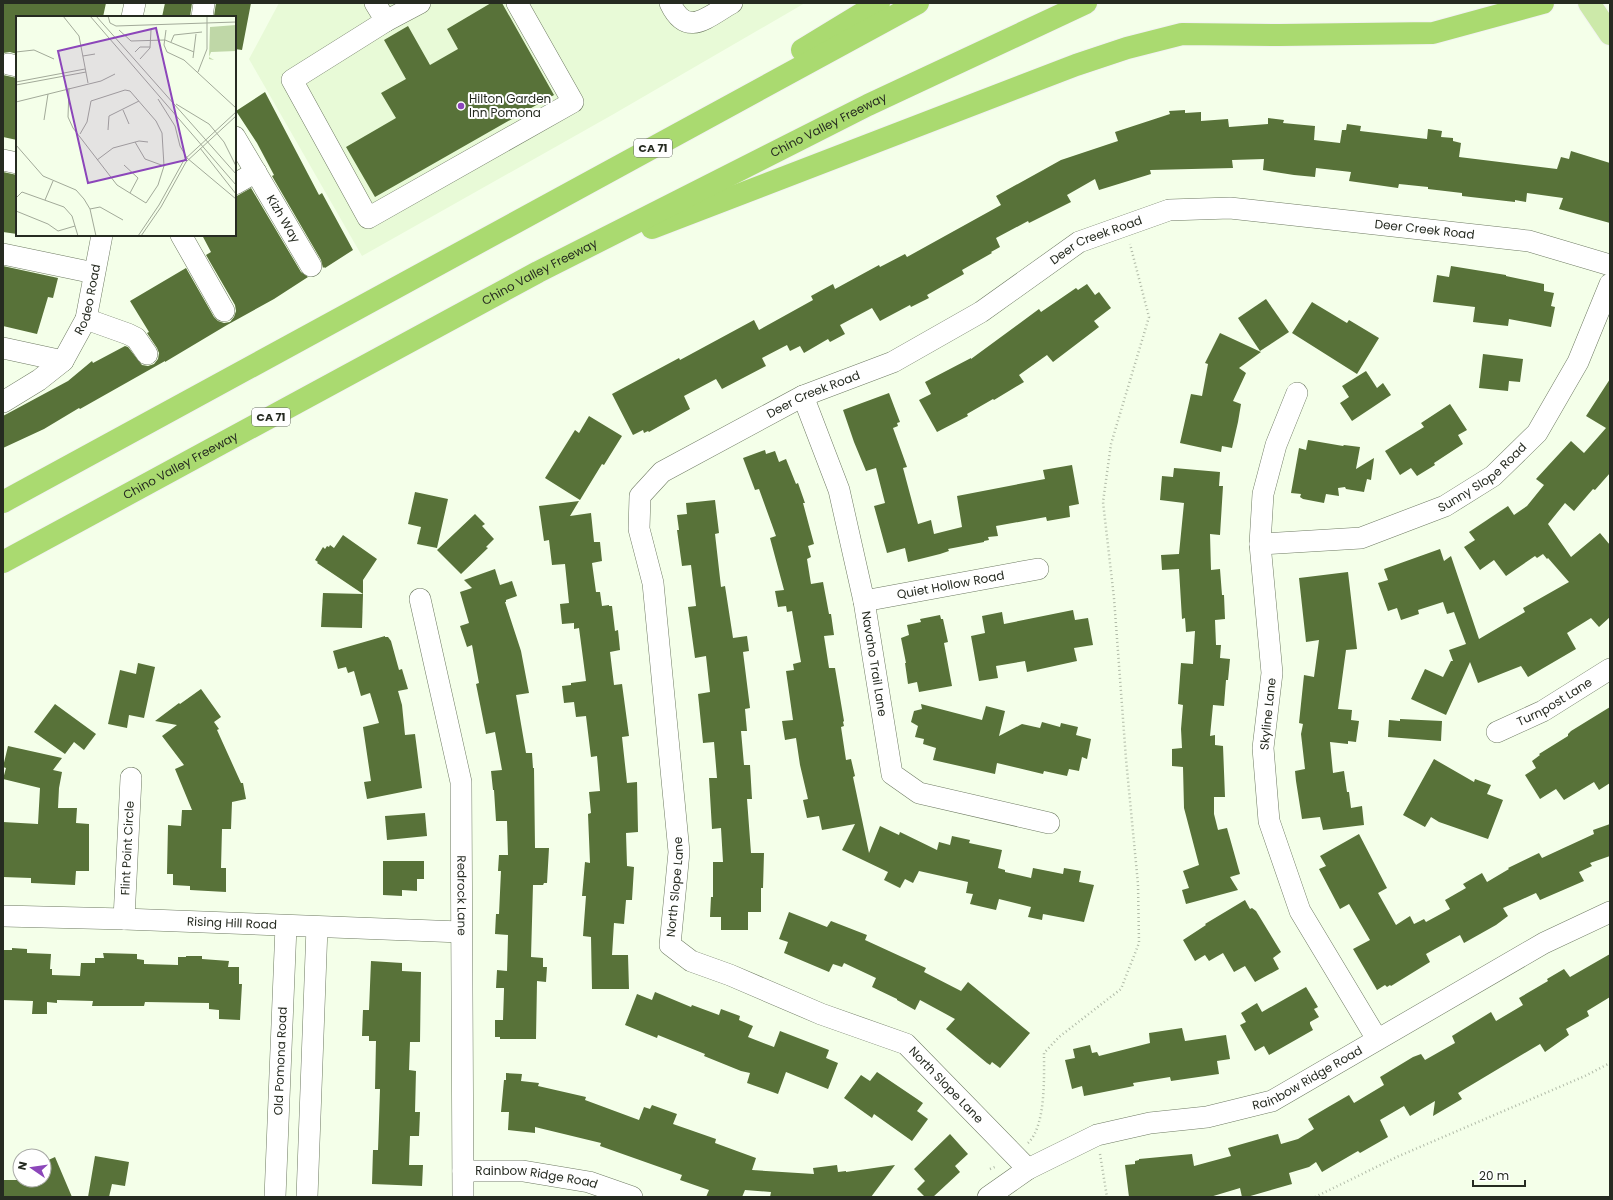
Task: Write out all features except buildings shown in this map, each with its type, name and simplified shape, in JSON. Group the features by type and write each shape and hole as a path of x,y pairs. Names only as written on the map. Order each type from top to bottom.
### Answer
{"highway":[{"path":"388,292 879,3"},
{"name":"CA 71","path":"3,502 918,3"},
{"name":"Chino Valley Freeway","path":"3,562 538,272 868,105 1086,3"},
{"path":"538,272 1069,68 1127,48 1182,34 1280,36 1433,33 1543,3"}],"main road":[{"path":"1589,3 1610,34"}],"street":[{"path":"132,16 135,3"},
{"path":"202,16 204,3"},
{"path":"375,3 386,21"},
{"path":"420,3 386,21 292,80 368,218 573,102 518,3"},
{"path":"670,3 675,14 685,23 697,23 732,3"},
{"name":"Kizh Way","path":"236,138 311,266"},
{"path":"3,160 16,163"},
{"path":"236,183 256,172"},
{"name":"Deer Creek Road","path":"640,496 662,472 802,396 893,362 981,312 1080,242 1169,210 1230,208 1529,241 1610,264"},
{"name":"Rodeo Road","path":"3,402 38,380 63,361 86,319 102,236"},
{"path":"182,236 224,311"},
{"path":"3,254 94,273"},
{"name":"Sunny Slope Road","path":"1260,544 1361,538 1445,506 1493,476 1537,433 1578,362 1610,284"},
{"path":"86,319 136,338 147,354"},
{"path":"3,348 63,361"},
{"name":"Skyline Lane","path":"1297,393 1276,445 1263,494 1260,544 1272,673 1263,748 1269,821 1300,911 1376,1039"},
{"name":"Navaho Trail Lane","path":"802,396 839,490 864,600 892,774 919,793 1049,823"},
{"name":"North Slope Lane","path":"640,496 639,529 653,583 679,852 670,945 691,961 730,975 822,1014 906,1044 1022,1163"},
{"name":"Quiet Hollow Road","path":"864,600 1038,569"},
{"name":"Redrock Lane","path":"420,599 461,782 463,1197"},
{"name":"Turnpost Lane","path":"1497,732 1543,711 1610,669"},
{"name":"Flint Point Circle","path":"124,919 131,778"},
{"name":"Rainbow Ridge Road","path":"988,1197 1022,1163 1097,1135 1150,1123 1207,1117 1272,1101 1376,1039 1544,943 1610,912"},
{"name":"Rising Hill Road","path":"3,916 124,919 462,932"},
{"name":"Old Pomona Road","path":"275,1197 286,926"},
{"path":"307,1197 317,927"},
{"name":"Rainbow Ridge Road","path":"462,1171 523,1171 589,1182 632,1197"}],"path":[{"path":"990,1169 1022,1163 1033,1138 1044,1103 1044,1053 1059,1037 1121,990 1139,943 1138,884 1126,759 1114,598 1103,502 1112,444 1149,317 1126,225"},
{"path":"1315,1197 1399,1156 1585,1076 1610,1063"},
{"path":"1097,1135 1107,1197"}],"shaded area":[{"path":"279,3 805,3 612,115 362,256 249,59"}],"place":[{"name":"Hilton Garden Inn Pomona","path":"461,106"}]}
